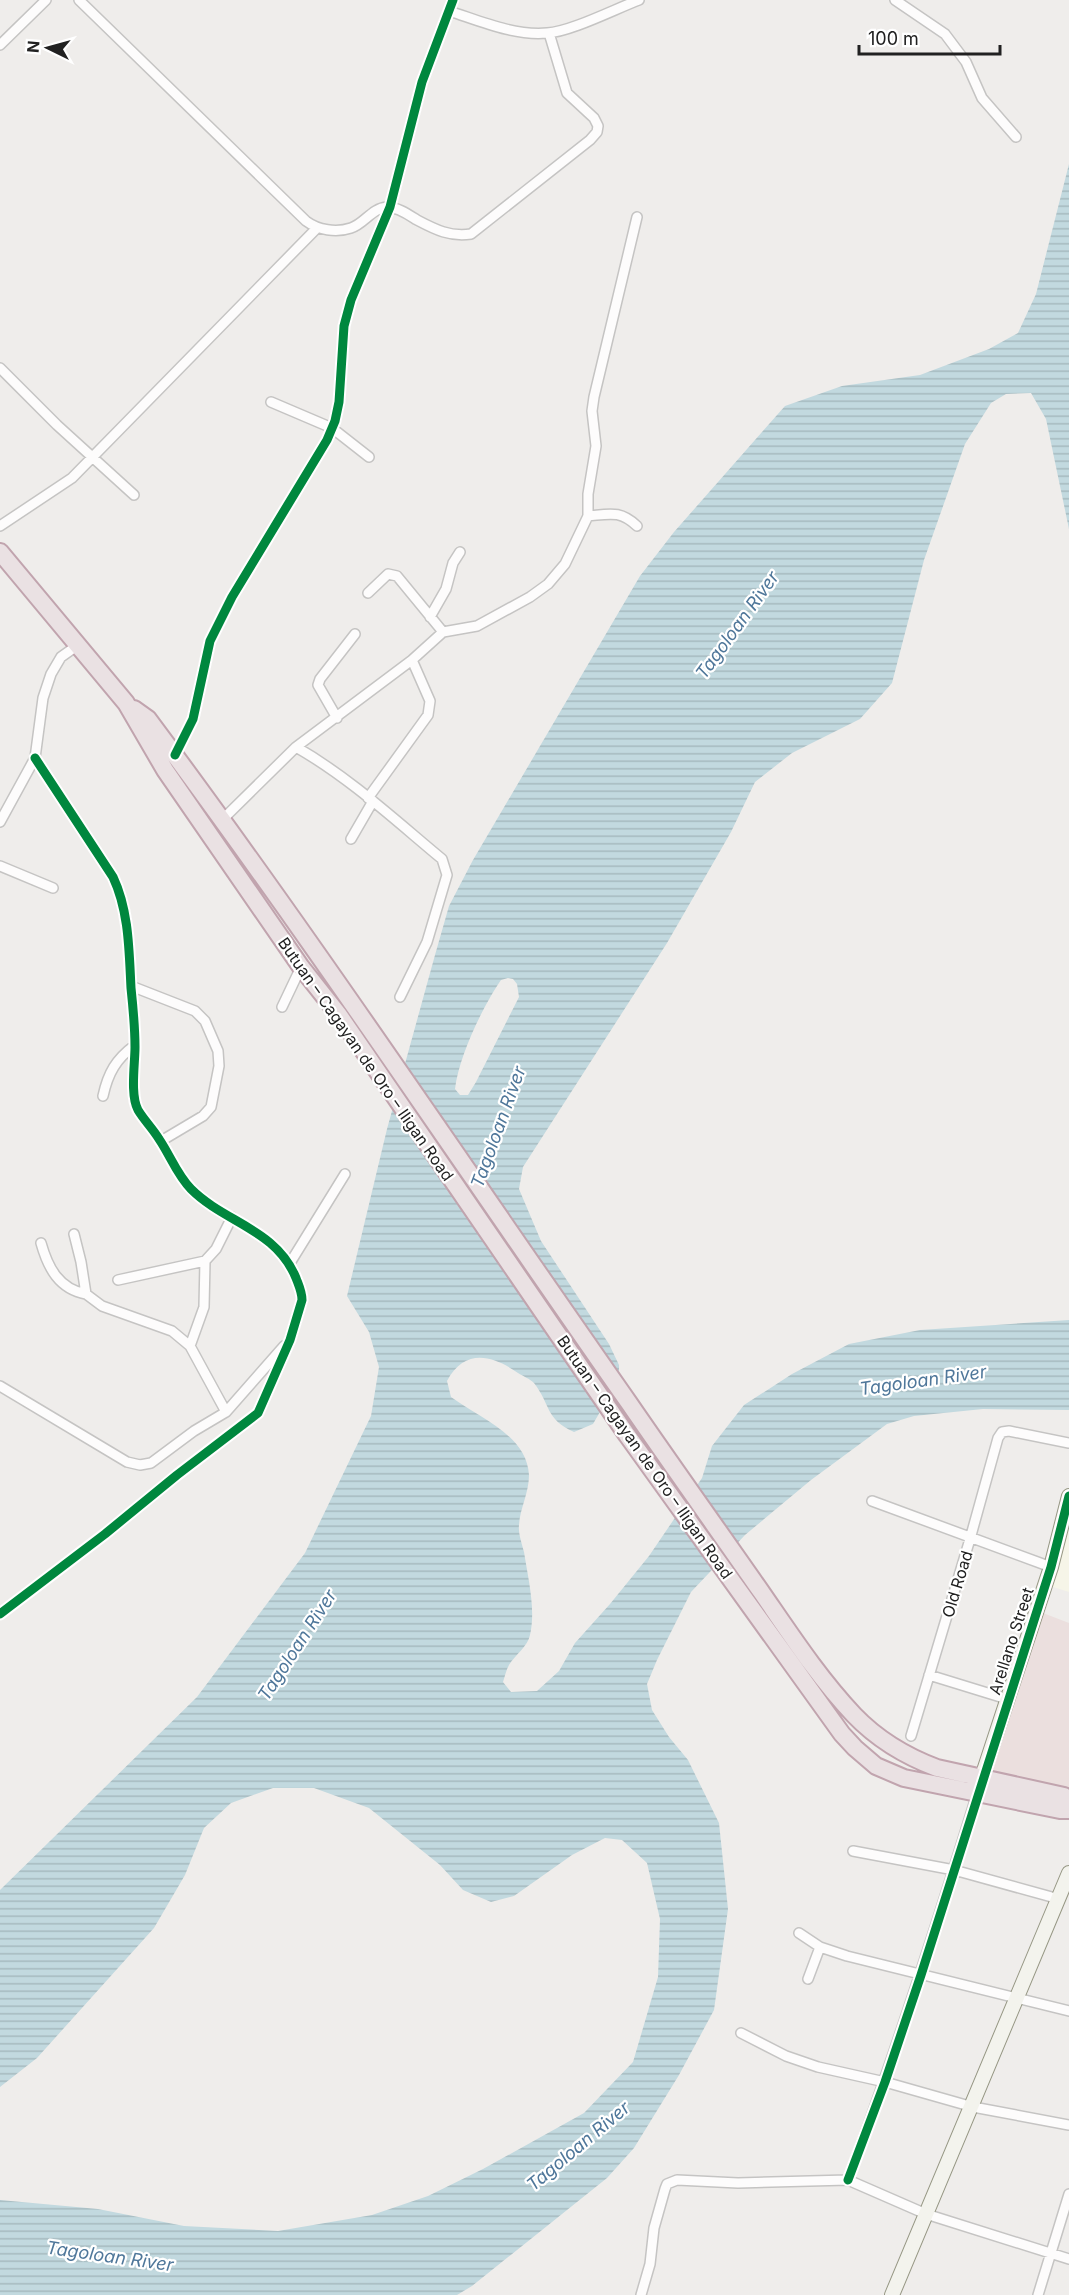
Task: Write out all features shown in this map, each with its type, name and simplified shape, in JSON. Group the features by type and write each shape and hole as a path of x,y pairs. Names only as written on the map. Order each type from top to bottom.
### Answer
{"highway":[{"name":"Butuan – Cagayan de Oro – Iligan Road","path":"0,552 126,703 165,770 301,967 339,1015 627,1435 806,1669"},
{"name":"Butuan – Cagayan de Oro – Iligan Road","path":"126,703 148,720 175,755 326,963 806,1669"},
{"path":"806,1669 890,1746 979,1786 1060,1810 1069,1810"},
{"path":"806,1669 842,1734 876,1766 904,1778 1064,1797 1069,1800"}],"street":[{"path":"0,45 46,0"},
{"path":"79,0 316,229 351,228 377,210 390,207 455,236 471,234 590,140 597,132 594,118 567,93 549,33"},
{"path":"175,755 193,719 210,640 232,597 251,569 332,428 339,402 344,326 351,300 390,207 422,82 453,0"},
{"path":"449,11 522,33 549,33 639,0"},
{"path":"894,0 945,34 966,62 982,98 1016,137"},
{"path":"223,819 296,747 412,660 442,632 465,630 477,626 530,597 548,584 565,564 588,516 588,494 596,446 592,411 594,397 637,217"},
{"path":"0,526 72,478 316,229"},
{"path":"0,368 134,495"},
{"path":"270,402 332,428 369,457"},
{"path":"588,516 619,514 626,516 637,526"},
{"path":"430,617 446,589 453,563 460,552"},
{"path":"368,593 388,574 397,576 442,632"},
{"path":"337,717 318,685 320,679 355,634"},
{"path":"0,822 35,758 43,699 51,674 61,657 78,645"},
{"path":"351,839 370,799 428,715 430,701 412,660"},
{"path":"296,747 325,764 442,859 447,875 427,942 400,997"},
{"path":"0,1614 258,1413 290,1340 302,1294 290,1263 279,1250 254,1230 189,1187 161,1141 137,1109 126,915 113,877 35,758"},
{"path":"0,866 53,888"},
{"path":"282,1006 301,967"},
{"path":"131,986 195,1011 205,1021 218,1051 219,1065 211,1107 202,1116 161,1141"},
{"path":"103,1096 113,1065 135,1045"},
{"path":"290,1263 345,1174"},
{"path":"118,1280 205,1261 216,1248 232,1217"},
{"path":"74,1234 86,1294"},
{"path":"41,1243 47,1263 60,1283 75,1292 86,1294 102,1306 172,1331 190,1346 226,1412"},
{"path":"190,1346 204,1307 205,1261"},
{"path":"0,1386 126,1462 140,1465 151,1463 194,1431 226,1412 290,1340"},
{"name":"Old Road","path":"911,1736 998,1438 1002,1432 1009,1431 1069,1443"},
{"name":"Arellano Street","path":"979,1786 1051,1567 1069,1496"},
{"path":"872,1501 1051,1567"},
{"path":"929,1675 1007,1699"},
{"path":"848,2180 885,2082 921,1975 979,1786"},
{"path":"853,1851 954,1870 1064,1900"},
{"path":"892,2295 973,2107 1015,1998 1064,1900 1069,1873"},
{"path":"799,1933 820,1947 847,1956 1069,2011"},
{"path":"808,1979 820,1947"},
{"path":"741,2033 801,2062 885,2082 973,2107 1069,2125"},
{"path":"641,2295 650,2264 656,2218 664,2189 672,2181 760,2183 848,2180 926,2214 1069,2259"},
{"path":"1038,2295 1069,2194"}],"shaded area":[{"path":"1069,1521 1069,1592 1050,1586"},
{"path":"1043,1613 1069,1623 1069,1792 989,1776"}],"water":[{"name":"Tagoloan River","path":"1069,164 1069,529 1046,419 1031,393 1006,394 991,403 965,444 924,560 892,683 860,719 792,753 755,782 731,832 667,943 523,1167 519,1189 541,1241 609,1344 619,1365 619,1379 593,1424 574,1432 553,1417 534,1383 498,1362 489,1359 471,1359 454,1370 447,1381 451,1397 511,1438 526,1461 529,1475 519,1528 531,1594 532,1625 529,1639 509,1665 503,1682 511,1692 537,1691 559,1671 575,1643 649,1556 702,1478 712,1446 744,1405 792,1374 849,1344 920,1330 1069,1320 1069,1410 983,1409 914,1416 887,1424 811,1480 745,1535 691,1592 647,1684 652,1710 669,1737 688,1760 719,1823 728,1909 714,2010 679,2075 634,2148 607,2178 472,2286 457,2295 0,2295 0,2200 98,2209 184,2226 278,2231 372,2215 428,2196 483,2169 584,2113 633,2062 658,1977 660,1919 647,1863 622,1840 605,1838 572,1855 514,1896 491,1902 463,1890 440,1865 369,1808 314,1788 273,1788 231,1803 204,1828 185,1875 154,1928 37,2058 0,2087 0,1890 197,1697 305,1553 371,1416 379,1367 369,1332 347,1296 387,1129 449,906 473,860 640,576 674,532 785,406 842,386 920,375 989,349 1018,333 1036,294","holes":["513,979 517,984 519,997 476,1082 468,1095 460,1095 455,1089 457,1076 472,1033 501,980"]}],"cycle path":[{"path":"175,755 193,719 210,641 232,597 327,440 335,421 339,402 344,326 351,300 390,207 422,82 453,0"},
{"path":"0,1614 258,1413 290,1340 302,1300 296,1278 276,1248 263,1237 204,1201 191,1189 157,1135 138,1110 134,1088 135,1032 129,945 122,903 113,877 35,758"},
{"path":"848,2180 885,2082 921,1975 1051,1567 1069,1496"}]}
